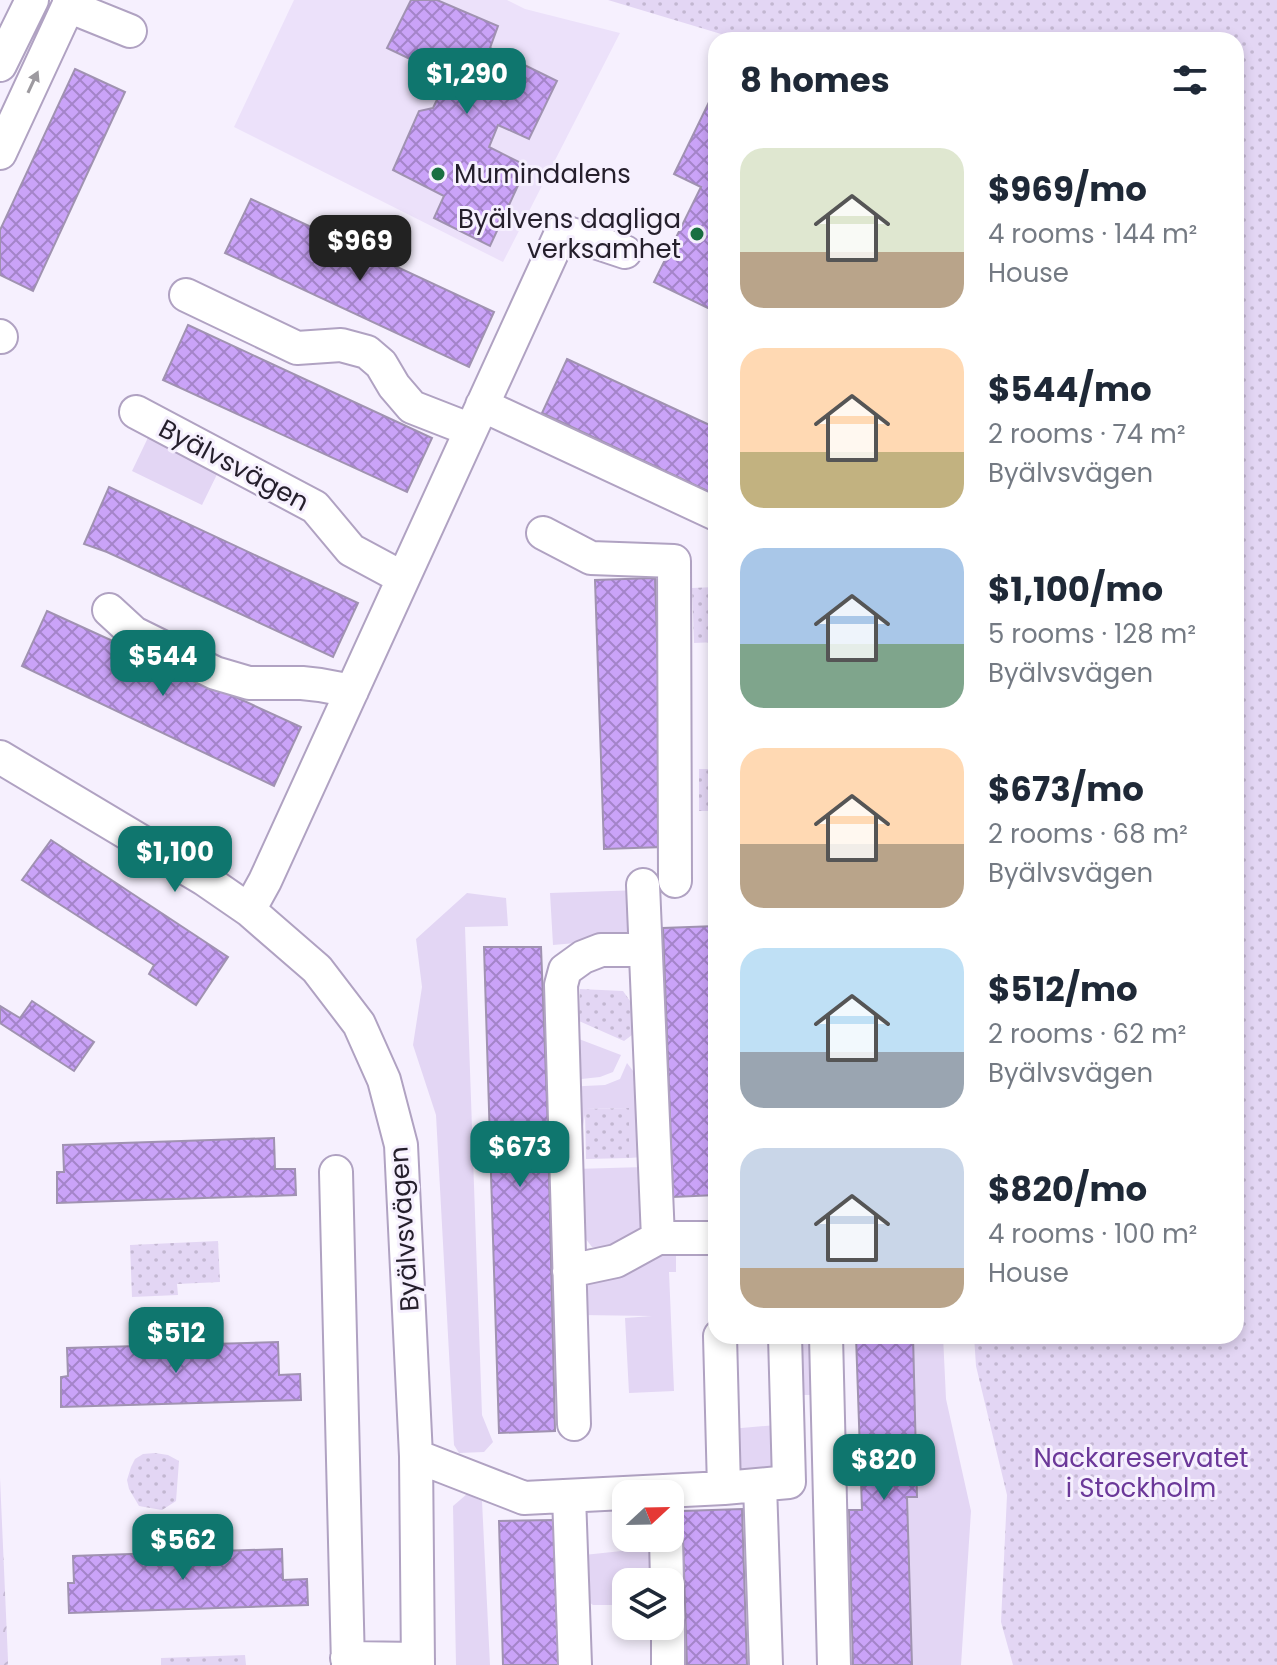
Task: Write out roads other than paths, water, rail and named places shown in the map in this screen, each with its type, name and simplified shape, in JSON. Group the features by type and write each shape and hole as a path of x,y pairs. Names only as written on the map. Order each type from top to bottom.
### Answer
{"street":[{"path":"0,65 32,0"},
{"path":"0,153 70,3 130,31"},
{"path":"249,910 562,231 625,252"},
{"path":"186,295 297,348 341,345 367,352 381,364 412,407 476,418 708,511"},
{"name":"Byälvsvägen","path":"136,412 315,507 351,550 403,578"},
{"path":"543,533 591,558 674,561 675,881"},
{"path":"109,610 134,633 215,673 249,683 311,684 352,691"},
{"name":"Byälvsvägen","path":"0,757 204,879 249,910 317,969 359,1024 384,1080 401,1145 416,1456 418,1662 348,1662 336,1172"},
{"path":"643,885 658,1238"},
{"path":"574,1424 561,985 565,970 583,957 601,950 645,950"},
{"path":"569,1271 616,1261 658,1238 708,1238"},
{"path":"720,1344 724,1488"},
{"path":"684,1491 789,1482 785,1344"},
{"path":"826,1344 834,1665"},
{"path":"787,1418 828,1416"},
{"path":"416,1456 524,1498 612,1494"},
{"path":"760,1485 766,1665"},
{"path":"569,1496 575,1665"},
{"path":"668,1640 668,1665"}],"place":[{"name":"Mumindalens","path":"438,174"},
{"name":"Byälvens dagliga verksamhet","path":"697,234"}],"park label":[{"name":"Nackareservatet i Stockholm","path":"1141,1473"}]}
